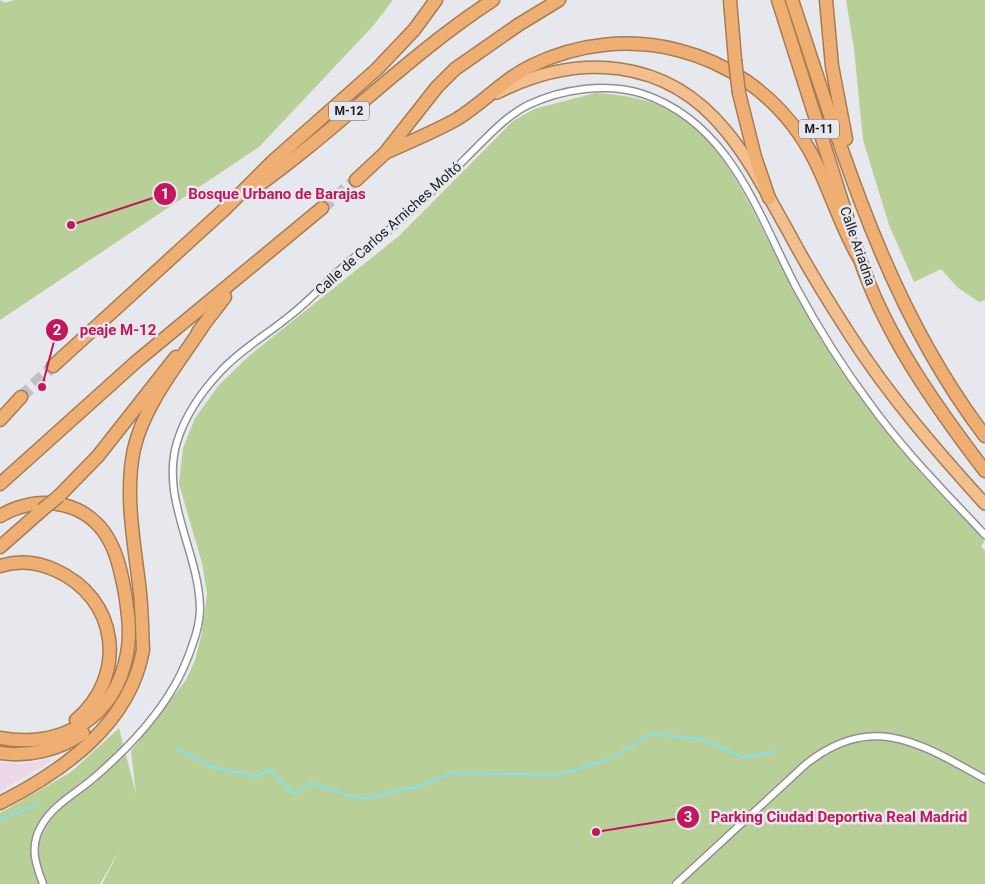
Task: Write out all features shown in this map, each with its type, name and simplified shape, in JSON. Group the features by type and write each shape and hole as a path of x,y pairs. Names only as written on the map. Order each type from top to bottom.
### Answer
{"highway":[{"path":"226,208 273,160 377,68 414,30 436,0"},
{"name":"M-12","path":"53,366 226,208 281,170 429,45 493,0"},
{"path":"356,180 385,153 437,87 455,69 518,25 559,0"},
{"path":"730,0 740,93 755,158 769,198"},
{"name":"Calle Ariadna","path":"778,0 859,258 893,332 940,412 985,471"},
{"name":"Calle Ariadna","path":"792,0 879,252 904,304 954,393 985,436"},
{"path":"826,0 832,66 854,184"},
{"path":"385,153 456,119 529,67 579,48 618,43 681,50 742,77 784,114 813,156 846,235 859,258"},
{"path":"487,98 526,79 559,69 606,67 646,75 677,89 713,116 727,132 769,198 811,274 871,366 911,418 985,506"},
{"path":"0,484 106,388 238,280 322,208"},
{"path":"0,546 59,496 98,456 164,370 238,280"},
{"path":"0,803 56,769 89,742 114,717 132,688 139,671 143,650 131,507 130,476 134,448 146,418 159,394 202,326"},
{"path":"0,420 21,397"},
{"path":"0,516 20,506 38,502 65,504 99,524 112,545 120,569 127,613 128,643 123,668 105,704 90,718 73,730 53,738 27,740 0,738"},
{"path":"0,566 31,563 42,564 59,572 84,589 98,605 107,628 110,664 98,694 83,713 54,732 27,740"},
{"path":"0,572 28,568 59,572"},
{"path":"0,753 26,754 44,751 80,736 96,725 118,700 132,674 142,635"}],"street":[{"name":"Calle de Carlos Arniches Moltó","path":"42,884 34,856 36,838 43,824 56,806 98,775 153,716 180,679 194,641 200,613 199,590 172,478 177,442 193,407 206,388 234,358 288,317 347,263 397,224 507,119 530,104 584,89 625,90 640,93 671,105 688,116 710,135 724,152 748,192 816,322 868,402 927,473 985,535"},
{"path":"676,884 806,764 822,752 843,741 865,737 894,737 919,743 985,779"}],"shaded area":[{"path":"51,759 51,761 0,791 0,762 22,764"}],"green space":[{"path":"0,0 5,3 14,0 393,0 373,26 259,147 0,320"},
{"path":"846,0 985,0 985,300 979,302 957,287 941,269 914,282 889,225 863,140 854,49"},
{"path":"595,93 621,95 659,105 682,117 717,151 753,211 800,303 821,339 857,393 897,444 985,541 981,546 985,551 985,884 102,884 120,849 100,884 0,884 0,813 71,772 119,728 136,794 131,751 186,680 195,660 202,633 207,593 202,563 179,484 183,448 195,418 219,385 250,355 399,236 513,121 534,109"}],"waterway":[{"path":"177,749 212,767 256,776 270,769 293,794 311,783 361,799 420,786 452,773 559,775 612,758 651,734 702,739 744,758 774,751"},
{"path":"0,820 37,804"}],"tunnel":[{"path":"322,208 356,180"},
{"path":"21,397 53,366"}],"place":[{"name":"Bosque Urbano de Barajas","path":"71,225"},
{"name":"peaje M-12","path":"42,387"},
{"name":"Parking Ciudad Deportiva Real Madrid","path":"596,832"}]}
